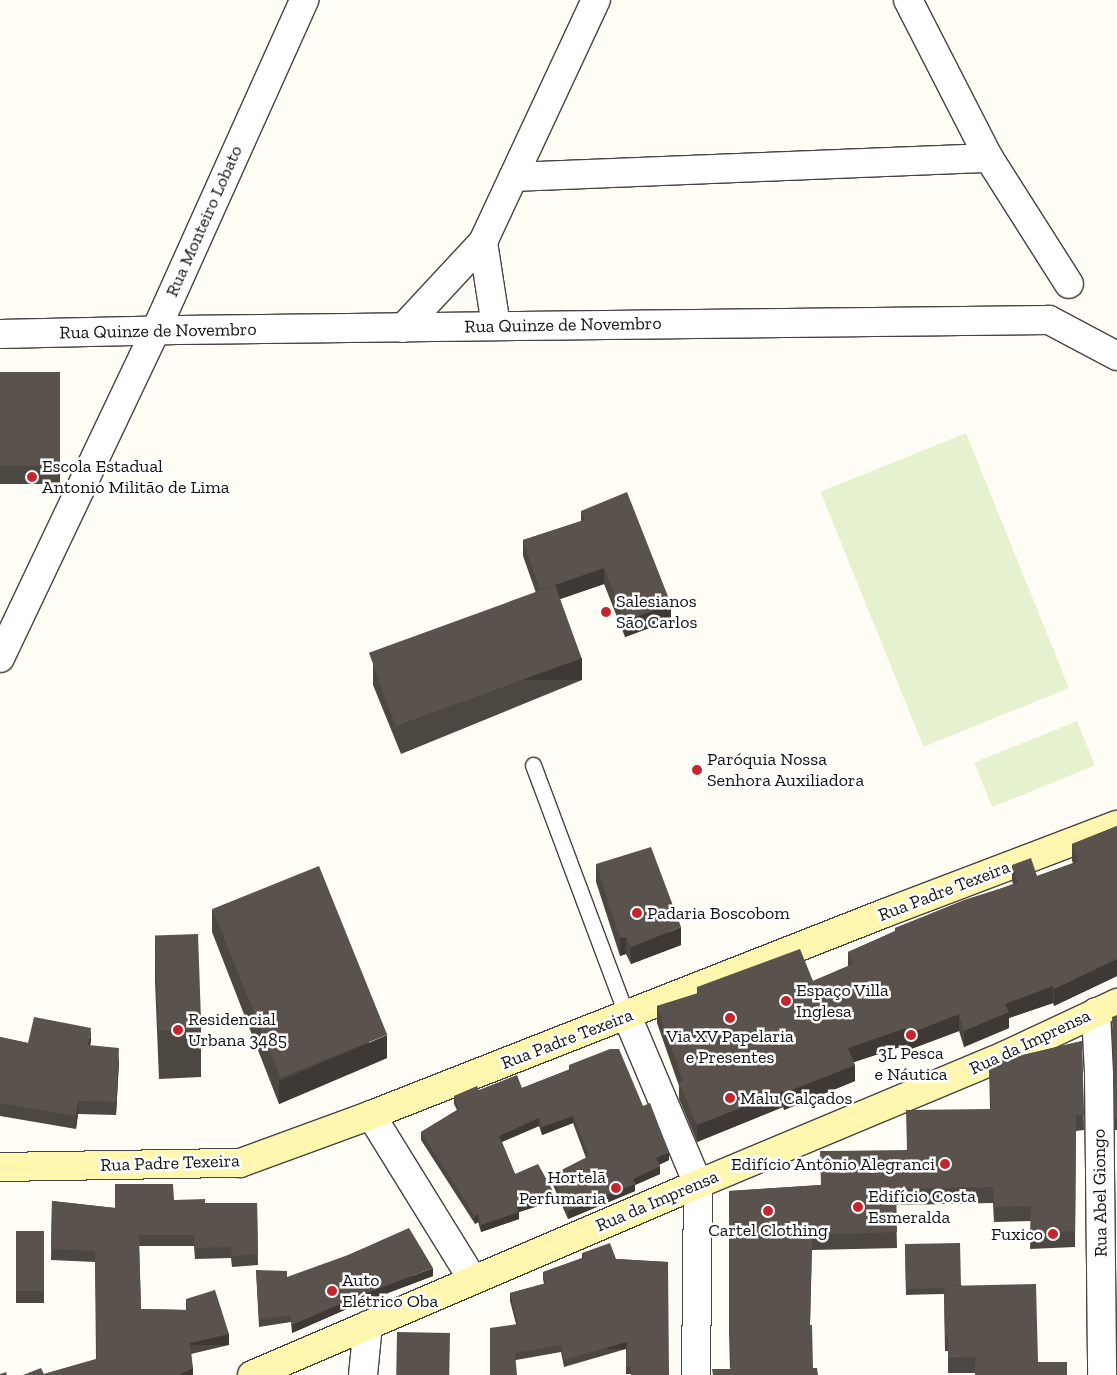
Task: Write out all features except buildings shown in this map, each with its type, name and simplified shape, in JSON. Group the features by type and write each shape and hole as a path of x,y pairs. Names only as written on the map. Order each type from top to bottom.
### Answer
{"main road":[{"name":"Rua Padre Texeira","path":"0,1167 240,1163 371,1116 876,916 1117,825"},
{"name":"Rua da Imprensa","path":"252,1375 698,1184 1006,1055 1106,1007"}],"street":[{"name":"Rua Monteiro Lobato","path":"0,658 156,330 304,0"},
{"path":"403,328 483,242 596,0"},
{"path":"908,0 989,158 1069,284"},
{"path":"514,178 989,158"},
{"path":"483,242 496,326"},
{"name":"Rua Quinze de Novembro","path":"0,334 156,330 1050,320 1117,356"},
{"name":"Rua Abel Giongo","path":"1102,1375 1099,1074 1106,1007"},
{"path":"627,1016 698,1184 696,1375"},
{"path":"371,1116 473,1280"},
{"path":"363,1375 368,1325"}],"lane":[{"path":"533,765 627,1016"}],"green space":[{"path":"966,433 1069,688 923,747 820,492"},
{"path":"1077,721 1095,766 992,807 974,763"}],"place":[{"name":"Escola Estadual Antonio Militão de Lima","path":"32,477"},
{"name":"Salesianos São Carlos","path":"606,612"},
{"name":"Paróquia Nossa Senhora Auxiliadora","path":"697,770"},
{"name":"Padaria Boscobom","path":"637,913"},
{"name":"Espaço Villa Inglesa","path":"786,1001"},
{"name":"Via XV Papelaria e Presentes","path":"730,1018"},
{"name":"Residencial Urbana 3485","path":"178,1030"},
{"name":"3L Pesca e Náutica","path":"911,1035"},
{"name":"Malu Calçados","path":"730,1098"},
{"name":"Edifício Antônio Alegranci","path":"945,1164"},
{"name":"Hortelã Perfumaria","path":"616,1188"},
{"name":"Edifício Costa Esmeralda","path":"858,1207"},
{"name":"Cartel Clothing","path":"768,1211"},
{"name":"Fuxico","path":"1053,1234"},
{"name":"Auto Elétrico Oba","path":"332,1291"}]}
